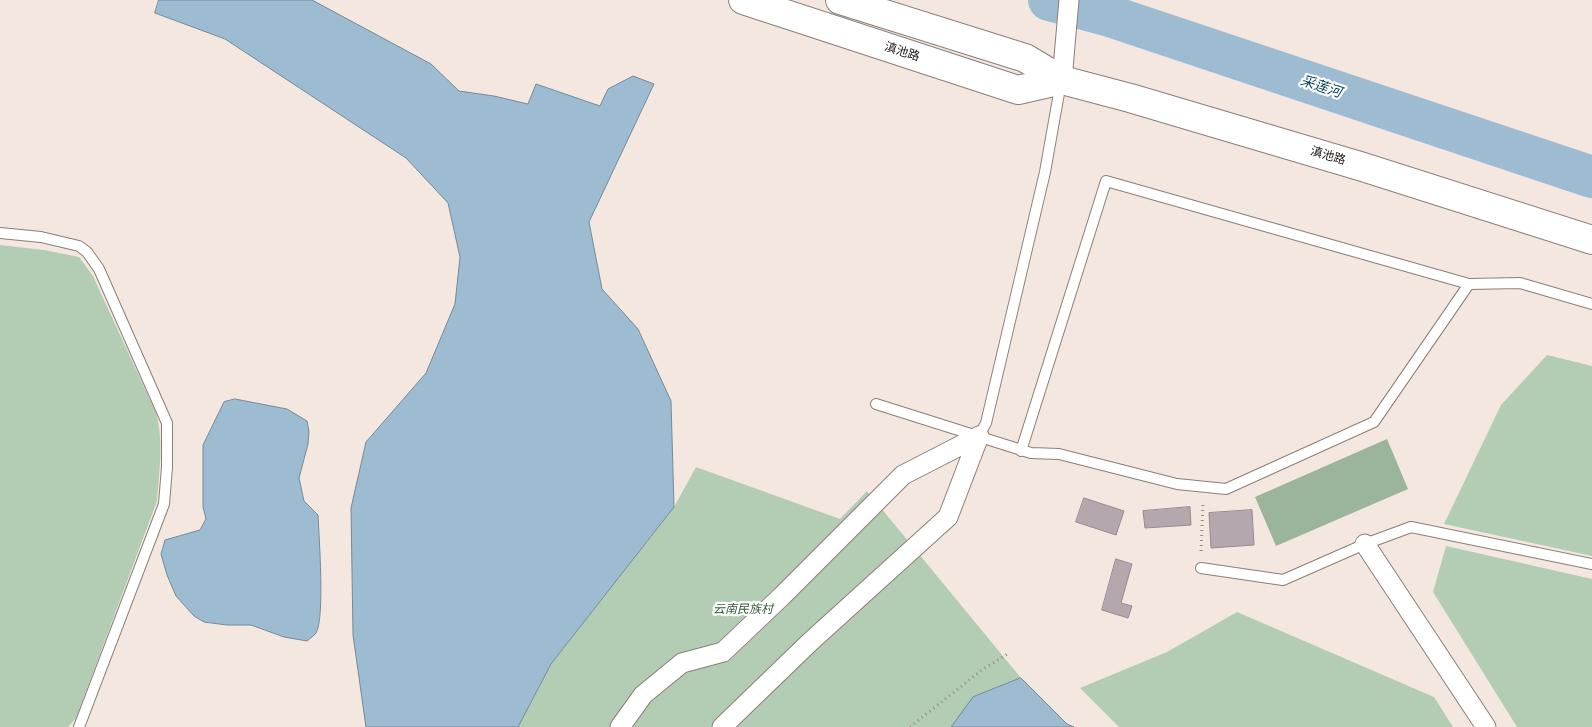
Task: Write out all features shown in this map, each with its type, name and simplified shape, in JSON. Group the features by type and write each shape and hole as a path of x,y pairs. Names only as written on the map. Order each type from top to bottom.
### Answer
{"main road":[{"name":"滇池路","path":"743,0 1018,90 1062,80"},
{"name":"滇池路","path":"840,0 1025,58 1062,80 1130,98 1363,167 1592,240"}],"street":[{"path":"1062,80 1068,9"},
{"path":"620,727 643,695 682,663 722,652 782,596 903,475 980,436"},
{"path":"722,727 810,642 948,517 980,436"},
{"path":"1365,544 1486,727"}],"lane":[{"path":"980,436 986,423 1045,172 1062,80"},
{"path":"1021,450 1106,181 1469,284 1520,283 1592,304"},
{"path":"0,232 41,237 79,246 86,252 99,269 167,423 167,467 164,504 79,727"},
{"path":"876,404 1031,454 1059,454 1177,484 1226,489 1374,422 1469,284"},
{"path":"1201,568 1283,580 1365,544 1411,527 1592,564"}],"path":[{"path":"1201,568 1203,487"},
{"path":"910,727 982,670 1009,654"}],"green space":[{"path":"0,245 44,250 79,257 93,276 156,413 160,435 157,501 76,718 68,727 0,727"},
{"path":"1547,355 1592,366 1592,556 1444,524 1501,405"},
{"path":"1387,439 1408,489 1276,546 1255,497"},
{"name":"云南民族村","path":"696,467 840,519 867,491 1021,678 1067,724 1074,727 518,727 551,664 674,507"},
{"path":"1446,546 1592,579 1592,727 1517,727 1433,592"},
{"path":"1237,612 1434,697 1453,727 1119,727 1080,688 1167,652"}],"water":[{"path":"159,0 312,0 431,64 459,91 494,96 528,104 536,84 600,106 608,89 633,76 654,84 589,222 602,289 638,329 671,401 674,507 551,664 518,727 366,727 353,635 351,508 366,442 426,373 455,304 460,257 448,203 406,158 225,39 155,13"},
{"path":"235,399 287,409 307,421 309,432 308,444 299,478 304,501 318,515 321,595 319,625 316,633 307,641 284,637 251,625 227,625 204,622 194,616 176,596 167,575 161,554 165,540 200,530 206,519 203,507 203,445 224,402"},
{"path":"1021,678 1067,724 1074,727 951,727 973,697"}],"building":[{"path":"1084,498 1124,511 1116,535 1076,522"},
{"path":"1190,507 1191,525 1145,528 1143,511"},
{"path":"1252,510 1254,545 1211,548 1209,513"},
{"path":"1116,559 1132,564 1121,603 1132,606 1128,618 1102,610"}],"waterway":[{"name":"采莲河","path":"1049,0 1110,16 1592,177"}]}
